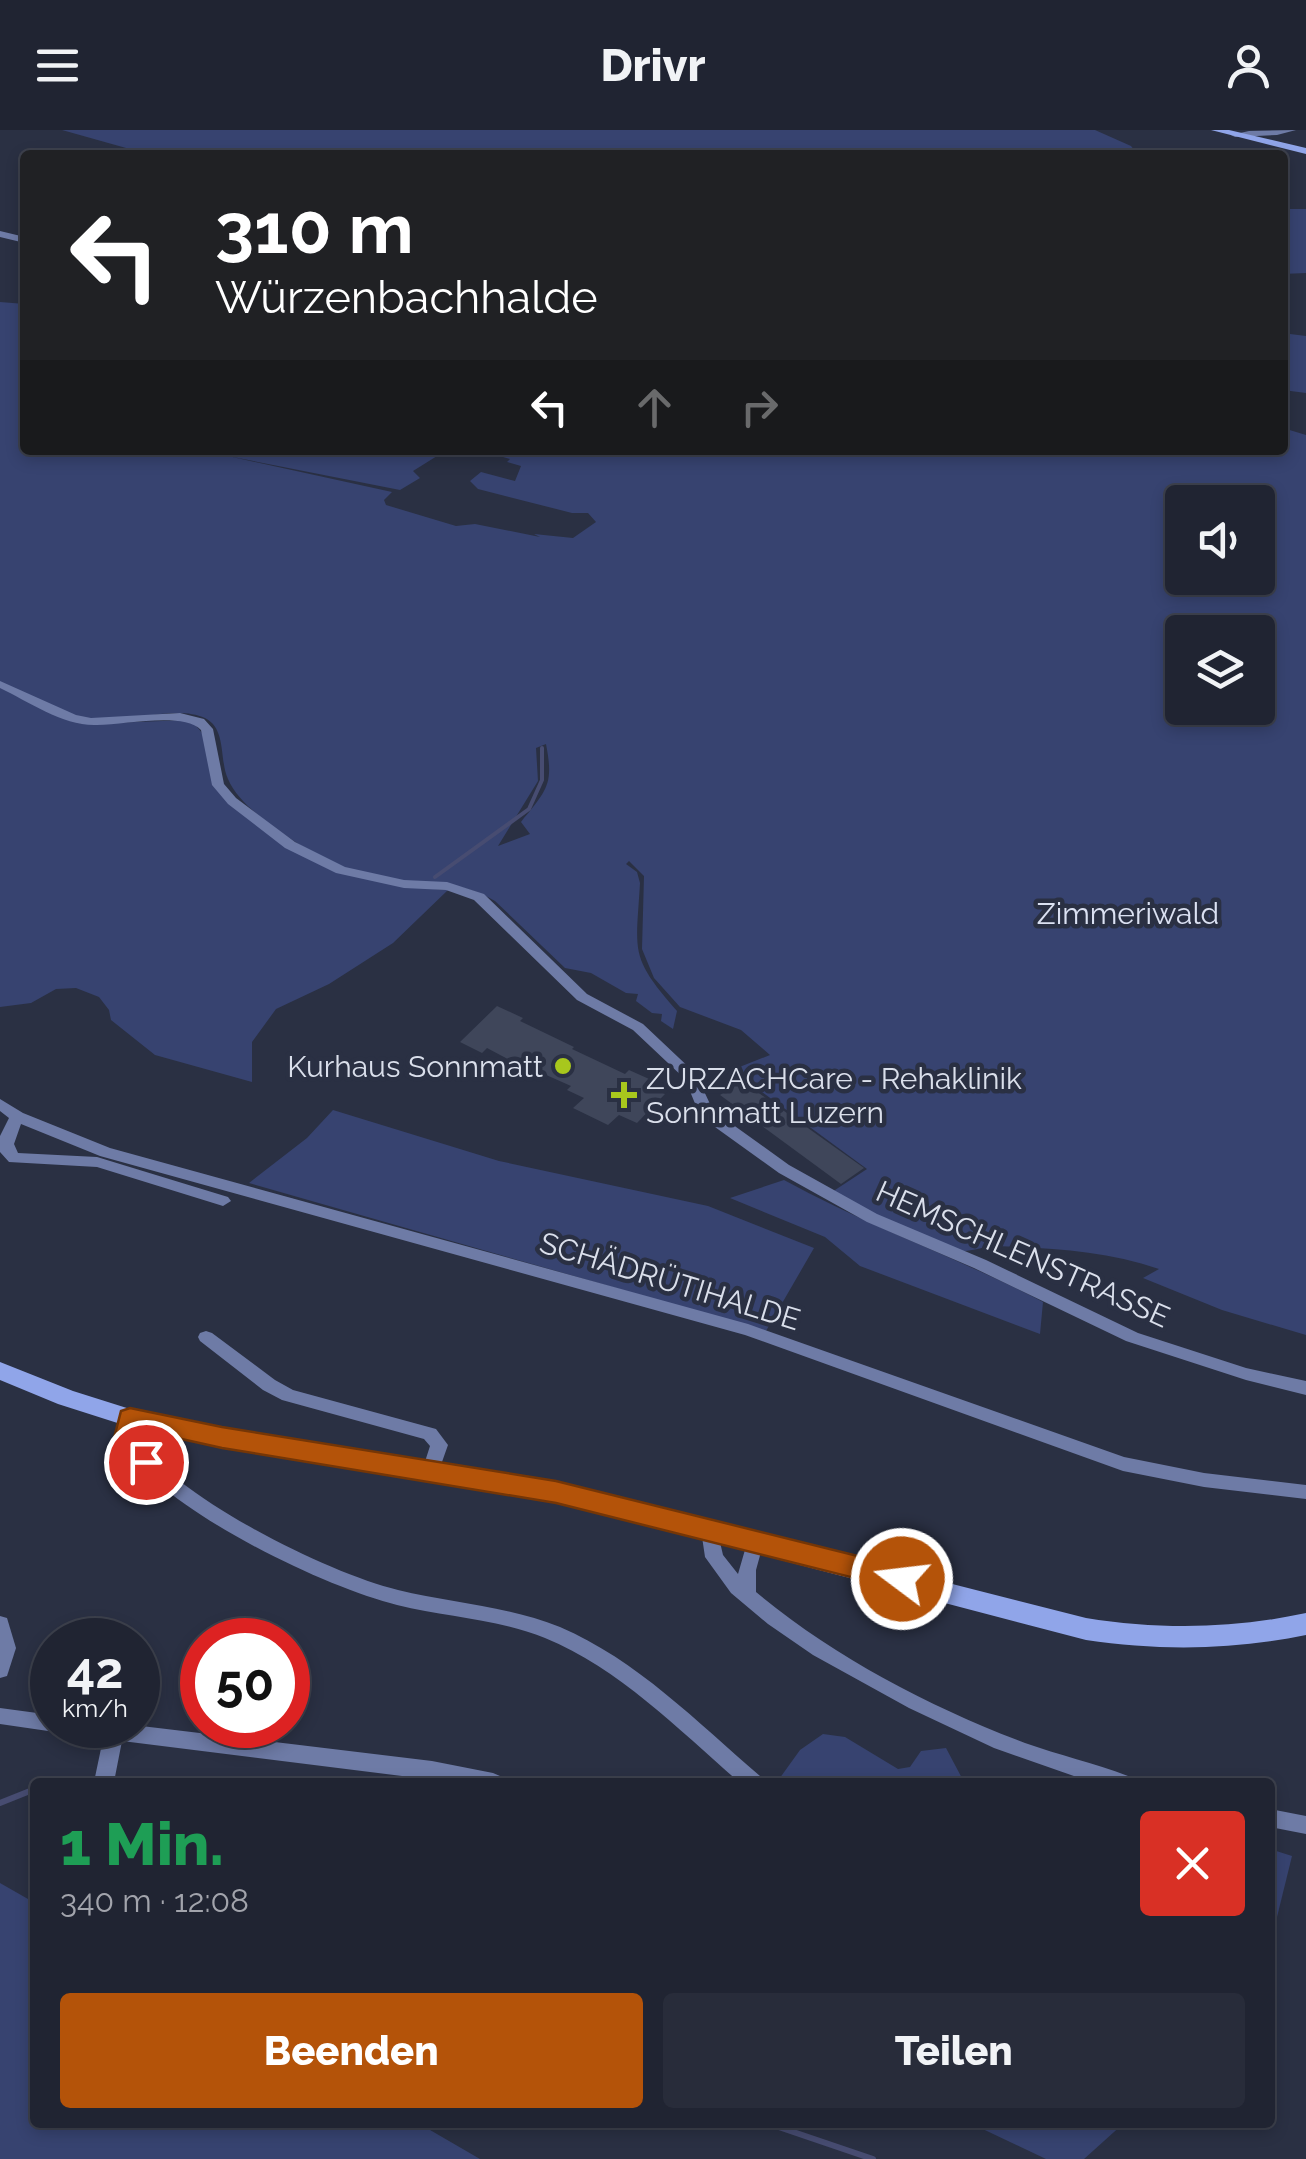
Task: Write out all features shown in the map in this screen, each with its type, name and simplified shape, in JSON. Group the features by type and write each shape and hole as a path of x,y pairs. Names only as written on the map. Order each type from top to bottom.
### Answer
{"main road":[{"path":"1216,130 1306,151"},
{"path":"0,1371 130,1418 222,1438 556,1492 1105,1632 1177,1641 1218,1640 1306,1624"}],"street":[{"path":"1235,135 1246,131 1277,134 1292,130"},
{"name":"HEMSCHLENSTRASSE","path":"0,684 72,718 91,722 193,718 207,729 218,785 232,801 290,845 356,875 461,889 490,906 582,997 638,1027 691,1078 703,1106 733,1134 784,1169 872,1218 980,1264 1099,1322 1197,1359 1306,1388"},
{"name":"SCHÄDRÜTIHALDE","path":"0,1104 18,1117 105,1152 748,1330 1123,1464 1204,1480 1306,1492"},
{"path":"18,1117 8,1130 6,1142 6,1149 14,1158 97,1162 223,1201"},
{"path":"206,1337 269,1386 288,1395 430,1434 439,1445 431,1471"},
{"path":"130,1418 124,1436 138,1456 286,1553 320,1571 376,1591 552,1632 628,1678 748,1778"},
{"path":"710,1530 707,1540 714,1561 734,1588 778,1623 902,1696 1020,1750 1108,1778"},
{"path":"747,1595 747,1570 755,1540"},
{"path":"0,1624 6,1641 0,1670"},
{"path":"0,1716 30,1721"},
{"path":"160,1737 473,1778"},
{"path":"105,1778 111,1748"},
{"path":"1275,1819 1306,1825"}],"green space":[{"path":"62,130 1095,130 1134,150 133,150"},
{"path":"1288,209 1306,209 1306,273 1288,274"},
{"name":"Zimmeriwald","path":"0,302 20,304 20,455 439,455 413,471 420,478 400,490 228,456 392,492 384,500 386,505 456,526 475,524 540,537 534,534 573,538 596,522 588,513 572,513 478,489 470,481 481,472 515,481 521,466 507,462 510,459 484,455 1288,455 1288,430 1306,435 1306,1335 1222,1310 1143,1278 1159,1269 1059,1249 947,1248 832,1192 867,1169 732,1070 770,1055 741,1030 680,1007 654,978 642,949 644,876 629,861 626,864 637,872 640,883 639,953 650,978 677,1011 673,1029 661,1021 662,1014 652,1013 636,1001 638,994 626,993 591,973 565,968 495,901 483,895 448,885 369,877 340,867 301,845 239,796 225,771 217,730 205,718 182,713 118,720 79,716 0,682","holes":["546,744 549,769 542,794 521,822 530,834 498,846 538,781 536,748"]},
{"path":"1288,334 1306,336 1306,393 1288,391"},
{"path":"0,687 82,724 189,720 205,738 229,802 275,838 344,872 395,884 448,890 393,943 329,984 276,1009 252,1042 252,1082 155,1055 111,1020 99,997 76,988 56,989 31,1003 0,1007"},
{"path":"333,1110 499,1161 708,1206 814,1248 766,1331 249,1183 307,1138"},
{"path":"784,1180 1043,1302 1040,1334 860,1266 825,1237 730,1198"},
{"path":"823,1734 845,1737 898,1769 910,1767 921,1751 946,1748 962,1778 780,1778 800,1750"},
{"path":"1275,1851 1292,1856 1275,1920"},
{"path":"0,1883 30,1900 30,2128 427,2128 480,2159 0,2159"},
{"path":"981,2128 1118,2128 1084,2159 1046,2159"}],"building":[{"name":"Kurhaus Sonnmatt","path":"497,1006 572,1049 625,1074 629,1070 667,1087 661,1092 665,1094 637,1123 619,1115 608,1125 573,1108 584,1098 567,1090 571,1086 544,1074 541,1077 487,1048 482,1053 460,1042"},
{"path":"742,1081 864,1168 841,1184 720,1095"}],"waterway":[{"path":"435,877 529,809 542,780 542,748"},
{"path":"0,1803 30,1791"},
{"path":"782,2128 873,2159"}],"place":[{"name":"Kurhaus Sonnmatt","path":"563,1066"},
{"name":"ZURZACHCare - Rehaklinik Sonnmatt Luzern","path":"624,1095"}],"route":[{"path":"146,1462 126,1442 130,1418 222,1438 556,1492 902,1579"}]}
